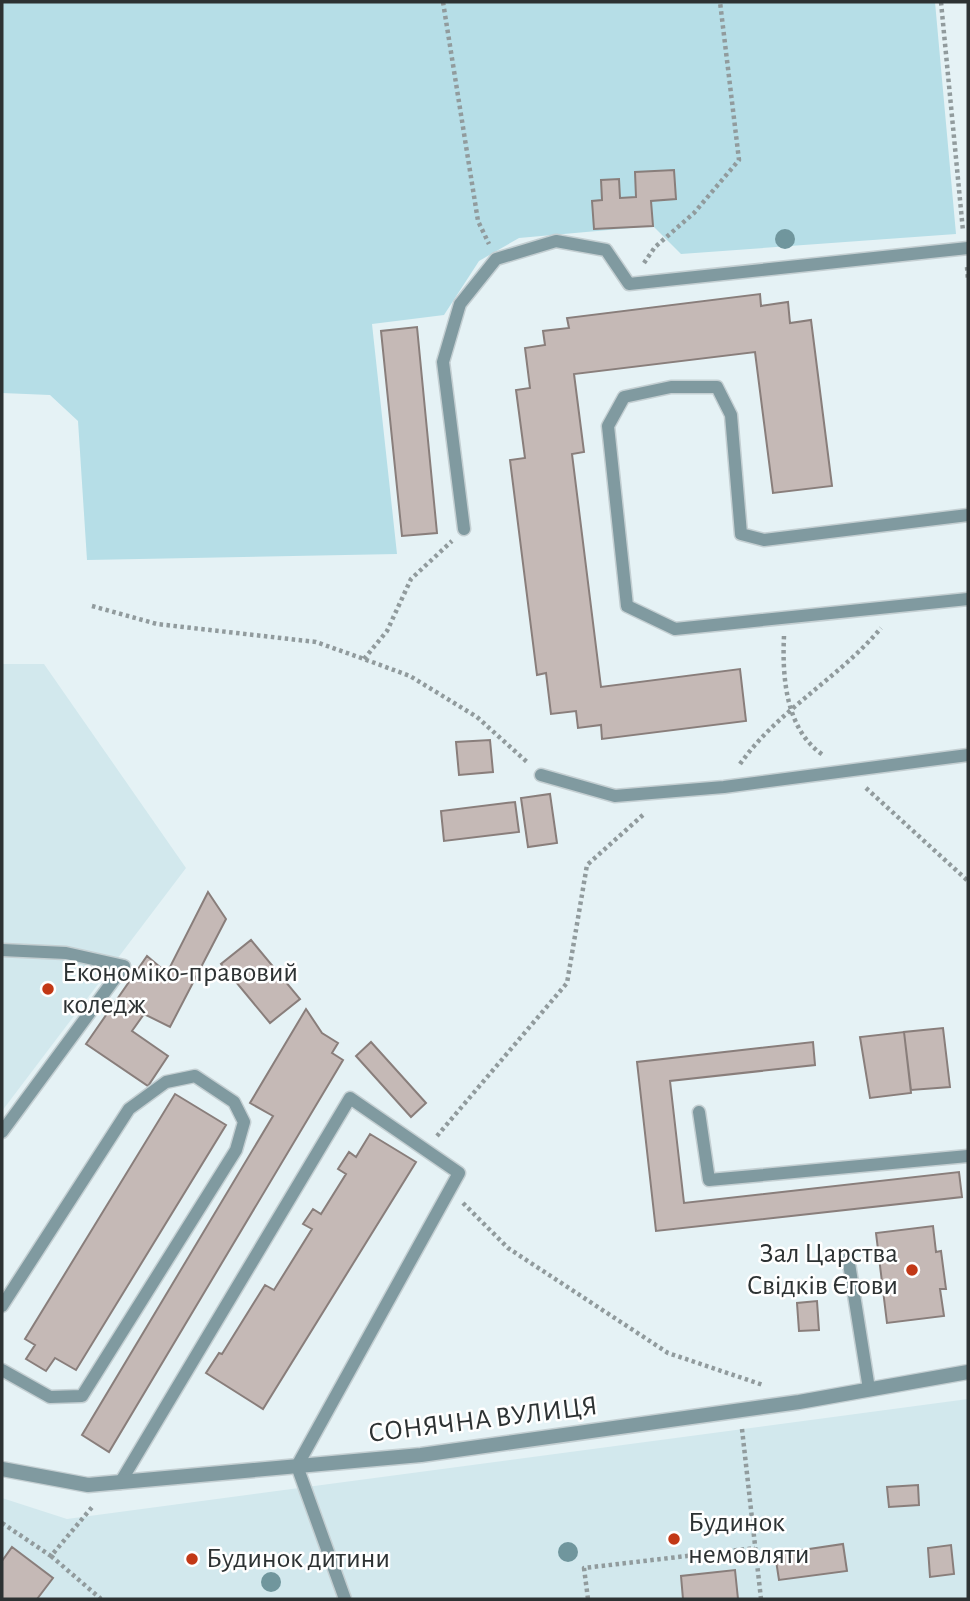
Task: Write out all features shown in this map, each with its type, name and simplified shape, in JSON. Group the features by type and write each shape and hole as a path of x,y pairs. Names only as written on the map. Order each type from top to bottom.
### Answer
{"street":[{"name":"СОНЯЧНА ВУЛИЦЯ","path":"2,1469 88,1485 421,1455 787,1404 968,1372"}],"lane":[{"path":"464,529 443,362 460,304 496,259 555,241 606,250 629,284 967,249"},
{"path":"968,515 764,540 741,534 731,415 717,387 671,387 624,397 608,426 627,606 675,629 968,599"},
{"path":"541,775 615,796 724,787 968,755"},
{"path":"2,950 66,953 124,966 2,1132"},
{"path":"2,1306 129,1109 166,1082 195,1076 234,1102 244,1122 236,1150 82,1396 50,1396 2,1370"},
{"path":"120,1482 350,1098 459,1173 297,1466 345,1599"},
{"path":"699,1112 709,1180 968,1156"},
{"path":"848,1257 869,1389"}],"path":[{"path":"443,2 478,221 496,259"},
{"path":"629,284 655,247 694,213 739,160 720,2"},
{"path":"941,2 968,280"},
{"path":"363,659 387,631 411,579 464,529"},
{"path":"92,606 156,624 316,642 410,676 477,717 541,775"},
{"path":"724,787 758,738 858,655 900,606"},
{"path":"426,1148 567,984 587,865 667,791"},
{"path":"450,1191 508,1248 668,1353 765,1386"},
{"path":"742,1429 761,1599"},
{"path":"51,1556 82,1517"},
{"path":"2,1523 51,1556 101,1599"},
{"path":"588,1599 584,1568 755,1548"}],"shaded area":[{"path":"2,2 935,2 956,234 681,254 653,226 519,238 479,261 444,315 372,324 397,554 87,560 78,421 50,395 2,393"},
{"name":"Економіко-правовий коледж","path":"2,664 44,664 186,868 2,1111"},
{"name":"Будинок немовляти","path":"968,1399 968,1599 2,1599 2,1498 67,1519"}],"building":[{"path":"674,170 676,199 651,201 653,226 594,229 592,201 602,200 601,180 619,179 620,198 636,197 635,172"},
{"path":"760,294 761,306 788,302 790,323 811,320 832,486 773,493 755,352 574,374 584,452 572,454 601,687 740,669 746,721 602,739 601,725 578,728 576,711 551,714 546,673 537,675 510,460 525,458 516,390 530,388 525,348 545,345 543,331 569,328 567,318"},
{"path":"417,327 437,533 402,536 381,331"},
{"path":"490,740 493,772 459,775 456,742"},
{"path":"550,794 557,843 528,847 521,798"},
{"path":"515,802 519,832 444,841 441,811"},
{"path":"208,892 226,919 170,1027 144,1014 132,1031 168,1056 148,1086 86,1044 147,956 167,973"},
{"path":"251,940 300,999 270,1023 221,964"},
{"path":"306,1009 322,1033 338,1043 332,1053 343,1060 109,1452 82,1435 273,1116 250,1103"},
{"path":"943,1028 950,1087 911,1090 904,1032"},
{"path":"904,1032 911,1093 870,1098 860,1037"},
{"path":"371,1042 426,1103 411,1117 356,1056"},
{"path":"813,1042 815,1065 670,1081 684,1203 959,1172 962,1197 656,1231 637,1062"},
{"path":"175,1094 226,1125 76,1370 55,1358 46,1371 26,1359 35,1345 25,1339"},
{"path":"370,1134 416,1162 263,1409 206,1373 219,1353 222,1354 265,1285 274,1290 312,1229 303,1224 313,1209 321,1214 346,1174 338,1169 349,1152 356,1157"},
{"name":"Зал Царства Свідків Єгови","path":"933,1226 936,1252 941,1251 946,1289 940,1289 944,1316 887,1323 876,1233"},
{"path":"817,1301 819,1330 799,1331 797,1303"},
{"path":"918,1485 919,1505 889,1507 887,1487"},
{"path":"843,1544 847,1571 779,1580 775,1554"},
{"path":"951,1545 954,1574 930,1577 928,1548"},
{"path":"12,1547 53,1578 37,1599 2,1599 2,1561"},
{"path":"735,1570 738,1599 683,1599 681,1576"}],"place":[{"name":"Економіко-правовий коледж","path":"48,989"},
{"name":"Зал Царства Свідків Єгови","path":"912,1270"},
{"name":"Будинок немовляти","path":"674,1539"},
{"name":"Будинок дитини","path":"192,1559"}]}
